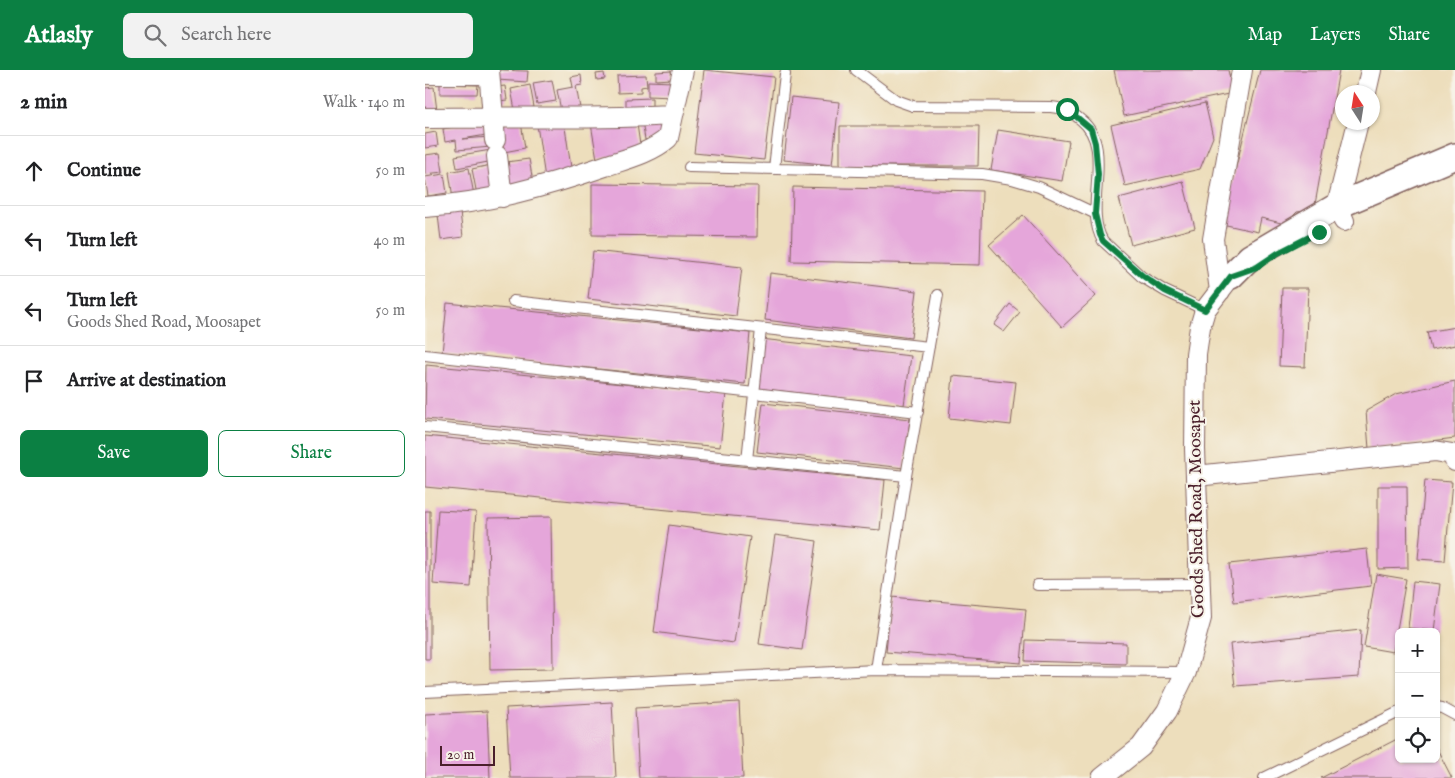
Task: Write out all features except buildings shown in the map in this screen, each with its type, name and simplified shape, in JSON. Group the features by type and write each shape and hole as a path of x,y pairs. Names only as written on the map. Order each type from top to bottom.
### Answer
{"street":[{"path":"425,207 446,206 502,197 571,178 640,154 661,144 668,138 683,70"},
{"path":"1226,284 1213,239 1242,70"},
{"path":"1367,85 1371,70"},
{"path":"425,74 489,72 492,116 502,197"},
{"path":"425,118 492,116 581,118 672,115"},
{"path":"1340,214 1356,130"},
{"name":"Goods Shed Road, Moosapet","path":"1102,778 1141,748 1167,711 1186,672 1201,618 1196,476 1196,354 1205,310 1250,257 1455,156"},
{"name":"Goods Shed Road, Moosapet","path":"1340,214 1455,171"},
{"path":"1196,476 1435,451 1452,454 1455,461"}],"lane":[{"path":"856,70 896,100 913,106 1051,107 1067,109 1091,129 1095,143 1098,174 1095,214 1103,241 1125,262 1165,291 1205,310"},
{"path":"774,168 785,74"},
{"path":"689,167 982,174 1012,179 1039,187 1095,214"},
{"path":"876,670 906,476 937,295"},
{"path":"513,301 929,347"},
{"path":"747,460 761,329"},
{"path":"425,355 917,412"},
{"path":"425,427 906,476"},
{"path":"1037,585 1200,584"},
{"path":"425,692 876,670 1186,672"},
{"path":"1440,708 1455,715"},
{"path":"1264,778 1395,714"}],"route":[{"path":"1067,109 1091,129 1095,143 1098,174 1095,214 1103,241 1125,262 1165,291 1205,310 1231,276 1257,267 1278,253 1319,232"}]}
